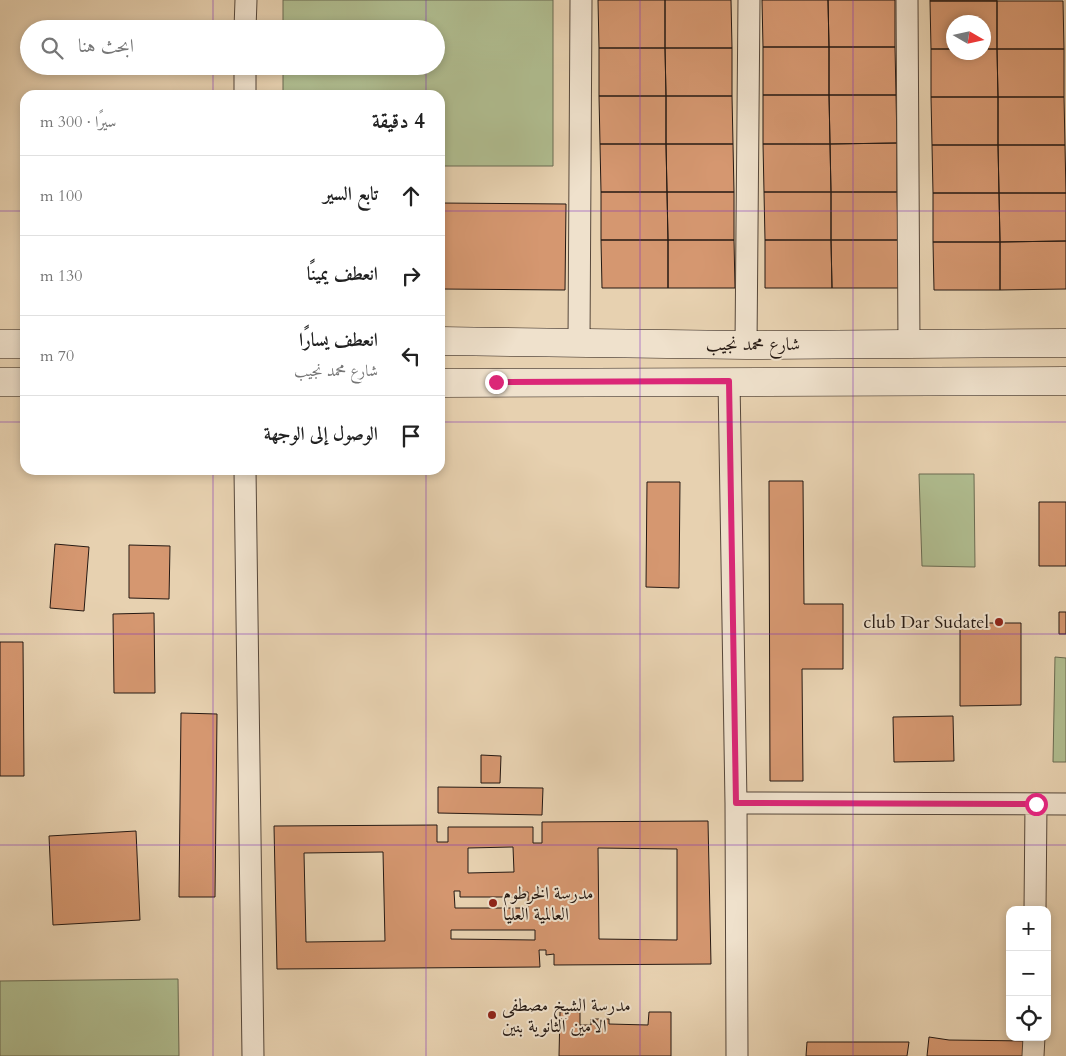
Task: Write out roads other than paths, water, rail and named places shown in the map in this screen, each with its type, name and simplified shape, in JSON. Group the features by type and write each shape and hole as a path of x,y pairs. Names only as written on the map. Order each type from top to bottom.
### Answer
{"main road":[{"name":"شارع محمد نجيب","path":"445,341 746,345 1066,343"},
{"path":"0,344 20,344"},
{"name":"شارع محمد نجيب","path":"445,382 1066,380"},
{"path":"0,382 20,382"}],"street":[{"path":"245,20 246,0"},
{"path":"579,343 581,0"},
{"path":"746,345 749,0"},
{"path":"906,0 909,344"},
{"path":"245,75 245,90"},
{"path":"729,381 736,803 737,1056"},
{"path":"245,475 253,1056"},
{"path":"736,803 1066,804"},
{"path":"1035,906 1036,804"},
{"path":"1034,1041 1034,1056"}],"place":[{"name":"club Dar Sudatel","path":"999,622"},
{"name":"مدرسة الخرطوم العالمية العليا","path":"493,903"},
{"name":"مدرسة الشيخ مصطفى الامين الثانوية بنين","path":"492,1015"}]}
